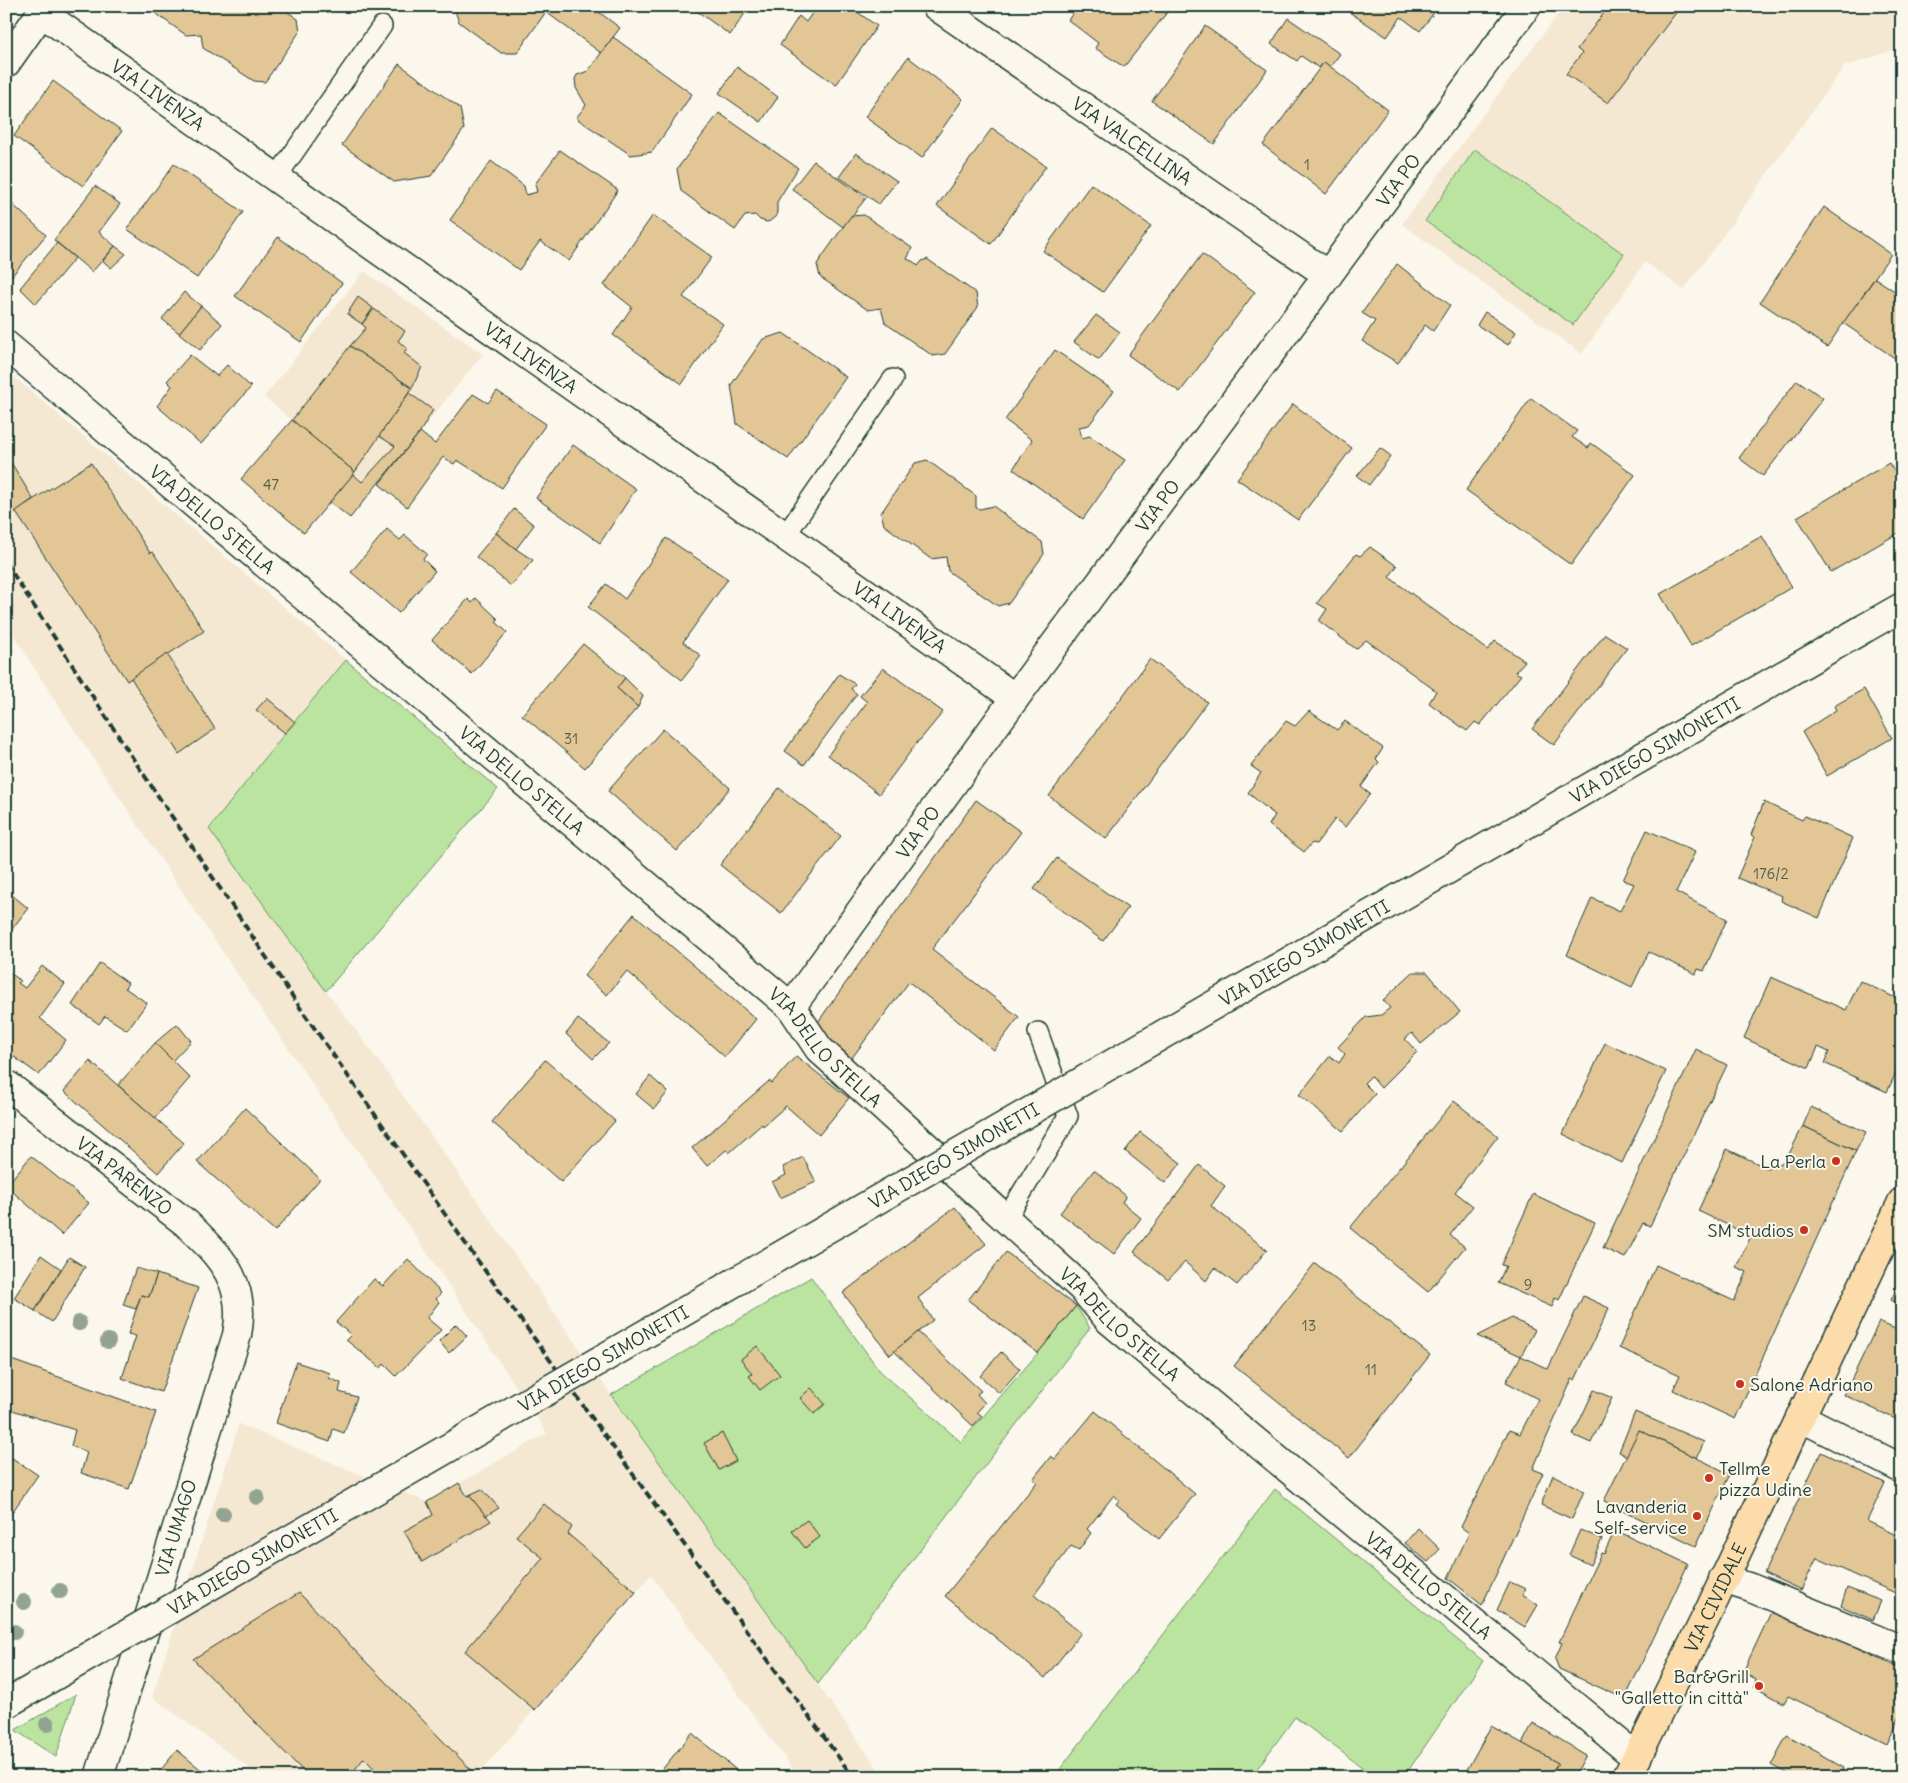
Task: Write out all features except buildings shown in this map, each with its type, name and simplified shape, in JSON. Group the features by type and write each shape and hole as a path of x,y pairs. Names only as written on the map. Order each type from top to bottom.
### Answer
{"main road":[{"name":"VIA CIVIDALE","path":"1632,1767 1902,1202"}],"street":[{"name":"VIA VALCELLINA","path":"936,6 1328,276"},
{"name":"VIA PO","path":"791,1007 1015,698 1527,6"},
{"path":"6,63 44,9"},
{"name":"VIA LIVENZA","path":"44,9 276,178 1015,698"},
{"name":"VIA DELLO STELLA","path":"6,345 791,1007 819,1049 1082,1288 1109,1320 1632,1767"},
{"name":"VIA DIEGO SIMONETTI","path":"6,1704 1902,606"},
{"name":"VIA PARENZO","path":"6,1084 186,1223 222,1259 232,1278"},
{"name":"VIA UMAGO","path":"99,1777 237,1335 240,1307 232,1278"},
{"path":"1800,1418 1902,1470"},
{"path":"1723,1579 1751,1588 1902,1650"}],"lane":[{"path":"276,178 382,26"},
{"path":"785,536 893,379"},
{"path":"1006,1219 1068,1116 1038,1032"}],"shaded area":[{"path":"1564,6 1902,6 1902,47 1844,67 1684,290 1645,262 1582,354 1402,224"},
{"path":"364,271 483,354 350,518 330,502 355,472 264,397"},
{"path":"6,370 346,660 285,733 303,960 372,1052 477,1200 611,1395 884,1777 799,1777 651,1575 476,1777 261,1777 152,1697 239,1424 427,1502 547,1433 217,944 54,699 6,623"}],"green space":[{"path":"1475,149 1624,254 1573,325 1425,221"},
{"path":"346,660 498,789 326,991 209,829"},
{"path":"811,1277 880,1371 961,1442 1076,1306 1090,1328 818,1684 611,1395"},
{"path":"1275,1489 1483,1661 1404,1777 1375,1777 1295,1717 1251,1777 1054,1777"},
{"path":"76,1694 56,1757 15,1730"}],"railway":[{"path":"6,563 134,760 301,1009 470,1250 853,1777"}],"place":[{"name":"La Perla","path":"1836,1161"},
{"name":"SM studios","path":"1804,1230"},
{"name":"Salone Adriano","path":"1740,1384"},
{"name":"Tellme pizza Udine","path":"1709,1478"},
{"name":"Lavanderia Self-service","path":"1697,1516"},
{"name":"Bar&Grill \"Galletto in città\"","path":"1759,1686"}]}
